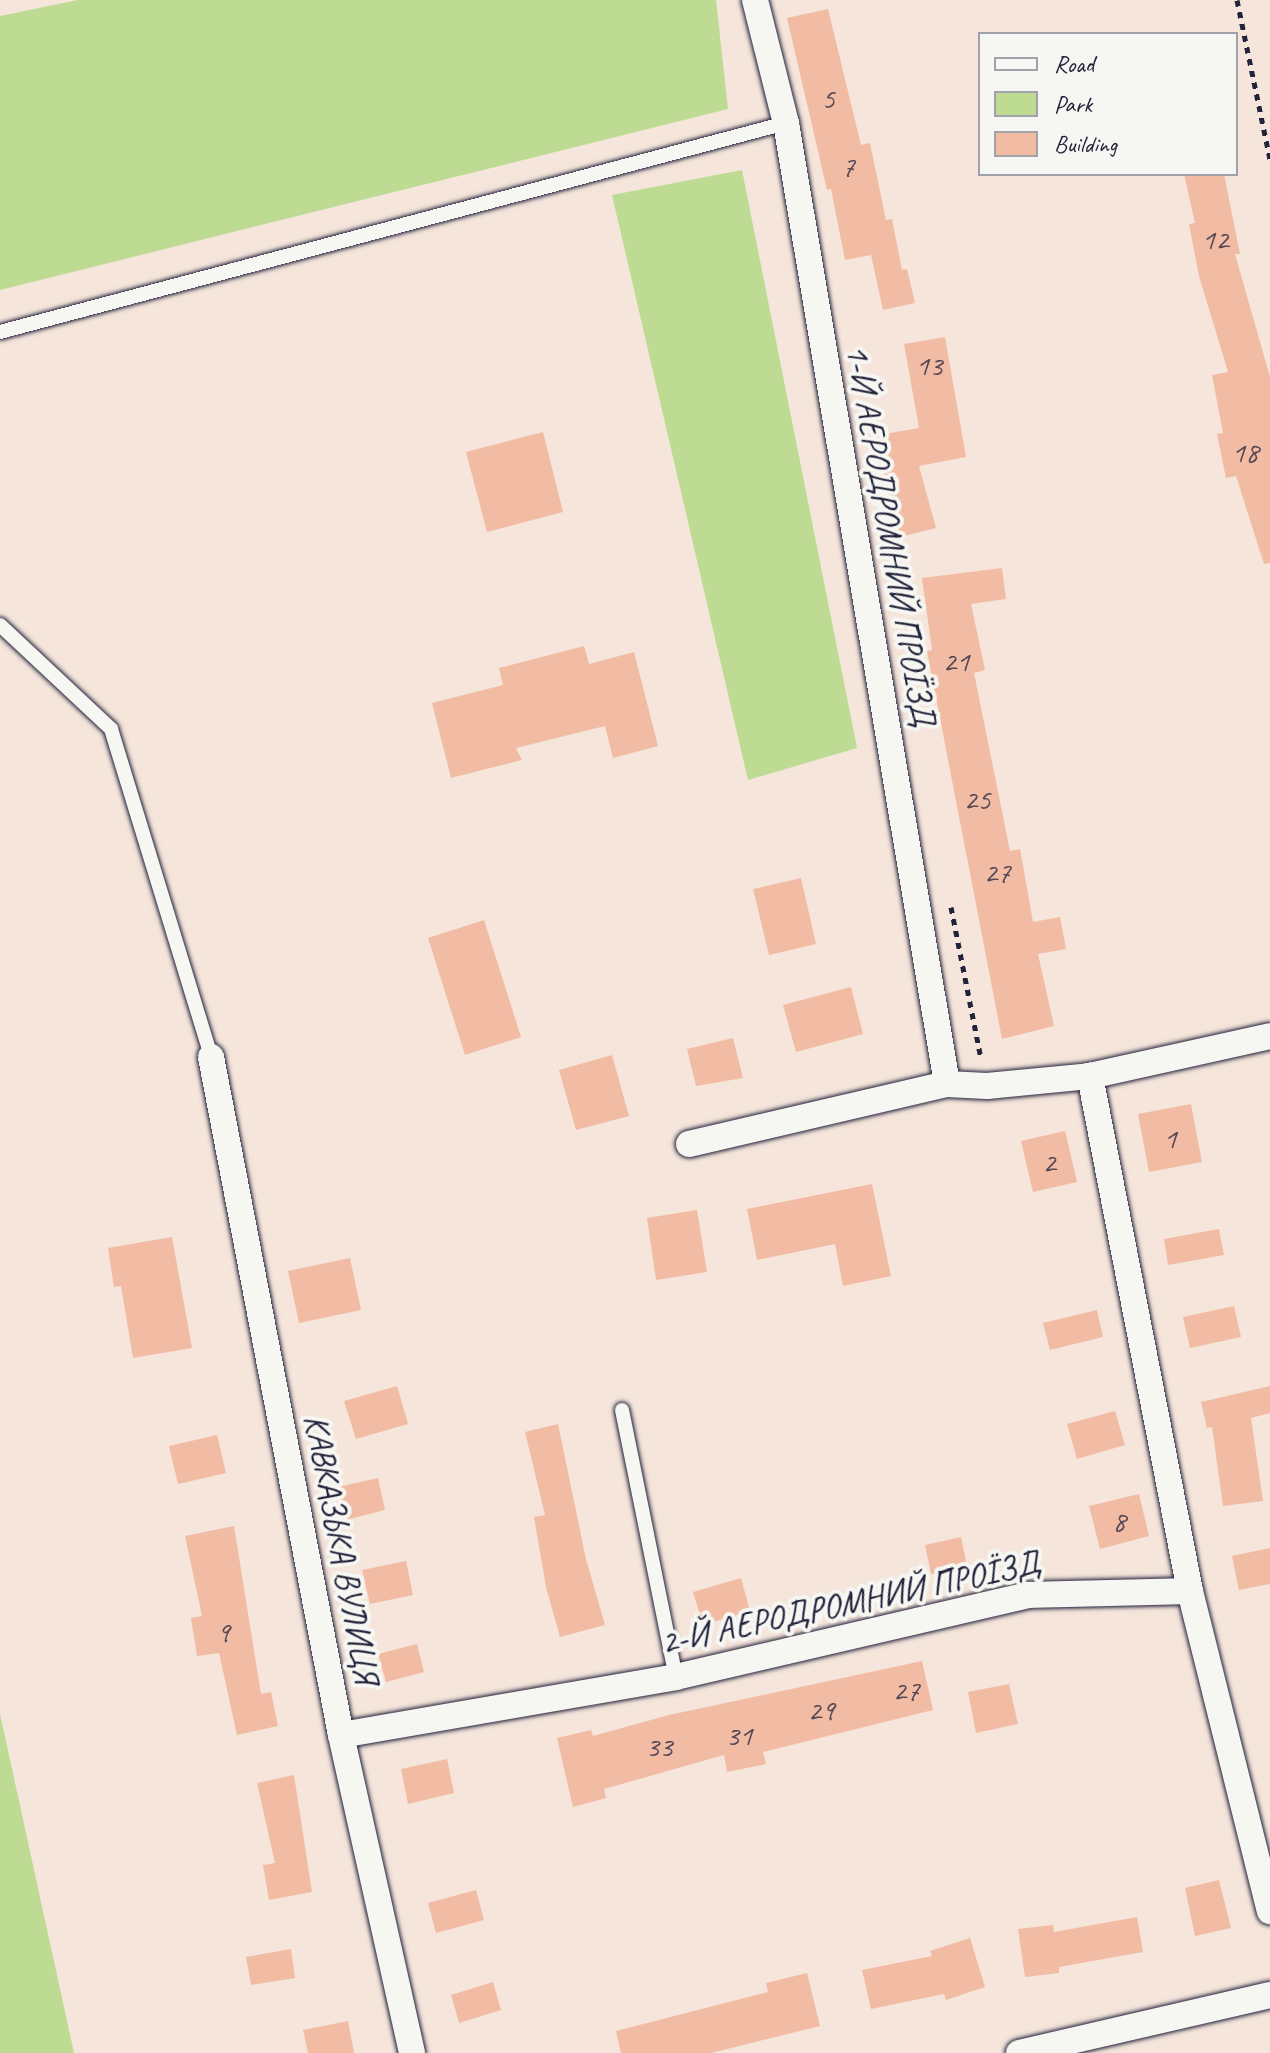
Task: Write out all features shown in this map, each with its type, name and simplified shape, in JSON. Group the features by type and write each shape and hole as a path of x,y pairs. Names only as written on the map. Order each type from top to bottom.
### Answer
{"street":[{"name":"1-Й АЕРОДРОМНИЙ ПРОЇЗД","path":"755,0 786,123 947,1084"},
{"path":"689,1144 947,1084 987,1086 1090,1076 1270,1036"},
{"name":"КАВКАЗЬКА ВУЛИЦЯ","path":"211,1057 341,1735 412,2053"},
{"path":"1090,1076 1190,1591 1270,1911"},
{"name":"2-Й АЕРОДРОМНИЙ ПРОЇЗД","path":"341,1735 676,1677 1028,1595 1190,1591"},
{"path":"1019,2053 1270,1995"}],"lane":[{"path":"0,332 786,123"},
{"path":"0,625 111,729 211,1057"},
{"path":"622,1410 676,1677"}],"path":[{"path":"1237,0 1270,160"}],"green space":[{"path":"78,0 716,0 728,109 0,290 0,16"},
{"path":"742,170 857,748 748,780 612,195"},
{"path":"0,1714 74,2053 0,2053"}],"building":[{"path":"828,9 861,145 870,143 886,220 892,219 902,270 907,269 915,303 883,310 871,255 845,260 831,189 827,190 787,18"},
{"path":"1184,176 1224,176 1240,254 1235,254 1270,377 1270,563 1264,564 1236,476 1226,478 1217,434 1223,433 1212,375 1228,372 1199,276 1189,224 1195,223"},
{"path":"945,337 966,457 919,466 936,528 900,537 883,472 874,473 867,437 919,428 904,344"},
{"path":"543,432 563,512 487,532 466,452"},
{"path":"1002,568 1006,599 971,604 985,670 974,673 1010,851 1020,849 1033,922 1060,917 1066,949 1038,954 1054,1026 1002,1039 927,651 932,650 922,578"},
{"path":"584,646 589,664 634,652 658,746 613,758 605,726 516,748 522,760 451,778 432,703 503,685 499,668"},
{"path":"801,878 816,944 769,955 753,889"},
{"path":"484,920 521,1037 465,1055 428,938"},
{"path":"851,987 863,1034 796,1052 783,1005"},
{"path":"733,1038 743,1078 696,1086 687,1049"},
{"path":"612,1055 629,1116 576,1130 559,1070"},
{"path":"1191,1104 1202,1162 1149,1172 1138,1114"},
{"path":"1065,1131 1077,1182 1033,1192 1021,1141"},
{"path":"872,1184 891,1276 843,1286 835,1244 757,1260 747,1209"},
{"path":"697,1210 707,1272 656,1280 647,1218"},
{"path":"1219,1229 1224,1255 1168,1265 1164,1239"},
{"path":"172,1237 192,1348 133,1358 121,1286 114,1287 108,1248"},
{"path":"350,1258 361,1310 299,1323 288,1271"},
{"path":"1234,1306 1241,1337 1190,1348 1183,1317"},
{"path":"1097,1310 1103,1337 1050,1350 1043,1323"},
{"path":"397,1386 408,1424 356,1439 344,1401"},
{"path":"1270,1386 1270,1413 1251,1418 1263,1501 1223,1506 1212,1427 1207,1428 1201,1402"},
{"path":"1115,1411 1125,1445 1077,1459 1067,1424"},
{"path":"558,1424 586,1559 605,1625 560,1637 546,1587 534,1517 545,1515 525,1432"},
{"path":"217,1435 226,1473 178,1484 169,1446"},
{"path":"378,1478 385,1510 346,1520 338,1487"},
{"path":"1139,1494 1149,1536 1100,1549 1089,1506"},
{"path":"234,1526 261,1694 271,1692 278,1726 237,1735 219,1653 197,1656 191,1618 202,1616 185,1536"},
{"path":"961,1537 967,1566 931,1574 925,1545"},
{"path":"1270,1548 1270,1584 1239,1590 1232,1556"},
{"path":"406,1561 413,1595 370,1604 362,1570"},
{"path":"741,1578 750,1611 703,1625 693,1592"},
{"path":"417,1644 424,1672 386,1682 378,1654"},
{"path":"922,1661 933,1710 763,1752 766,1764 727,1772 724,1755 604,1789 606,1798 573,1807 557,1738 591,1730 593,1736 669,1715"},
{"path":"1009,1684 1018,1724 976,1733 968,1692"},
{"path":"447,1759 454,1793 408,1804 401,1769"},
{"path":"294,1775 312,1892 269,1900 263,1865 275,1863 257,1783"},
{"path":"1219,1880 1231,1928 1195,1936 1185,1888"},
{"path":"476,1890 484,1920 436,1933 428,1903"},
{"path":"1137,1917 1143,1952 1059,1967 1059,1973 1025,1977 1018,1929 1053,1925 1054,1932"},
{"path":"970,1938 985,1987 946,2000 944,1994 871,2009 862,1970 932,1956 930,1951"},
{"path":"291,1949 295,1978 251,1985 246,1957"},
{"path":"807,1973 820,2026 711,2053 621,2053 616,2031 768,1992 766,1983"},
{"path":"493,1982 501,2010 459,2023 451,1995"},
{"path":"348,2021 354,2053 308,2053 303,2030"}]}
